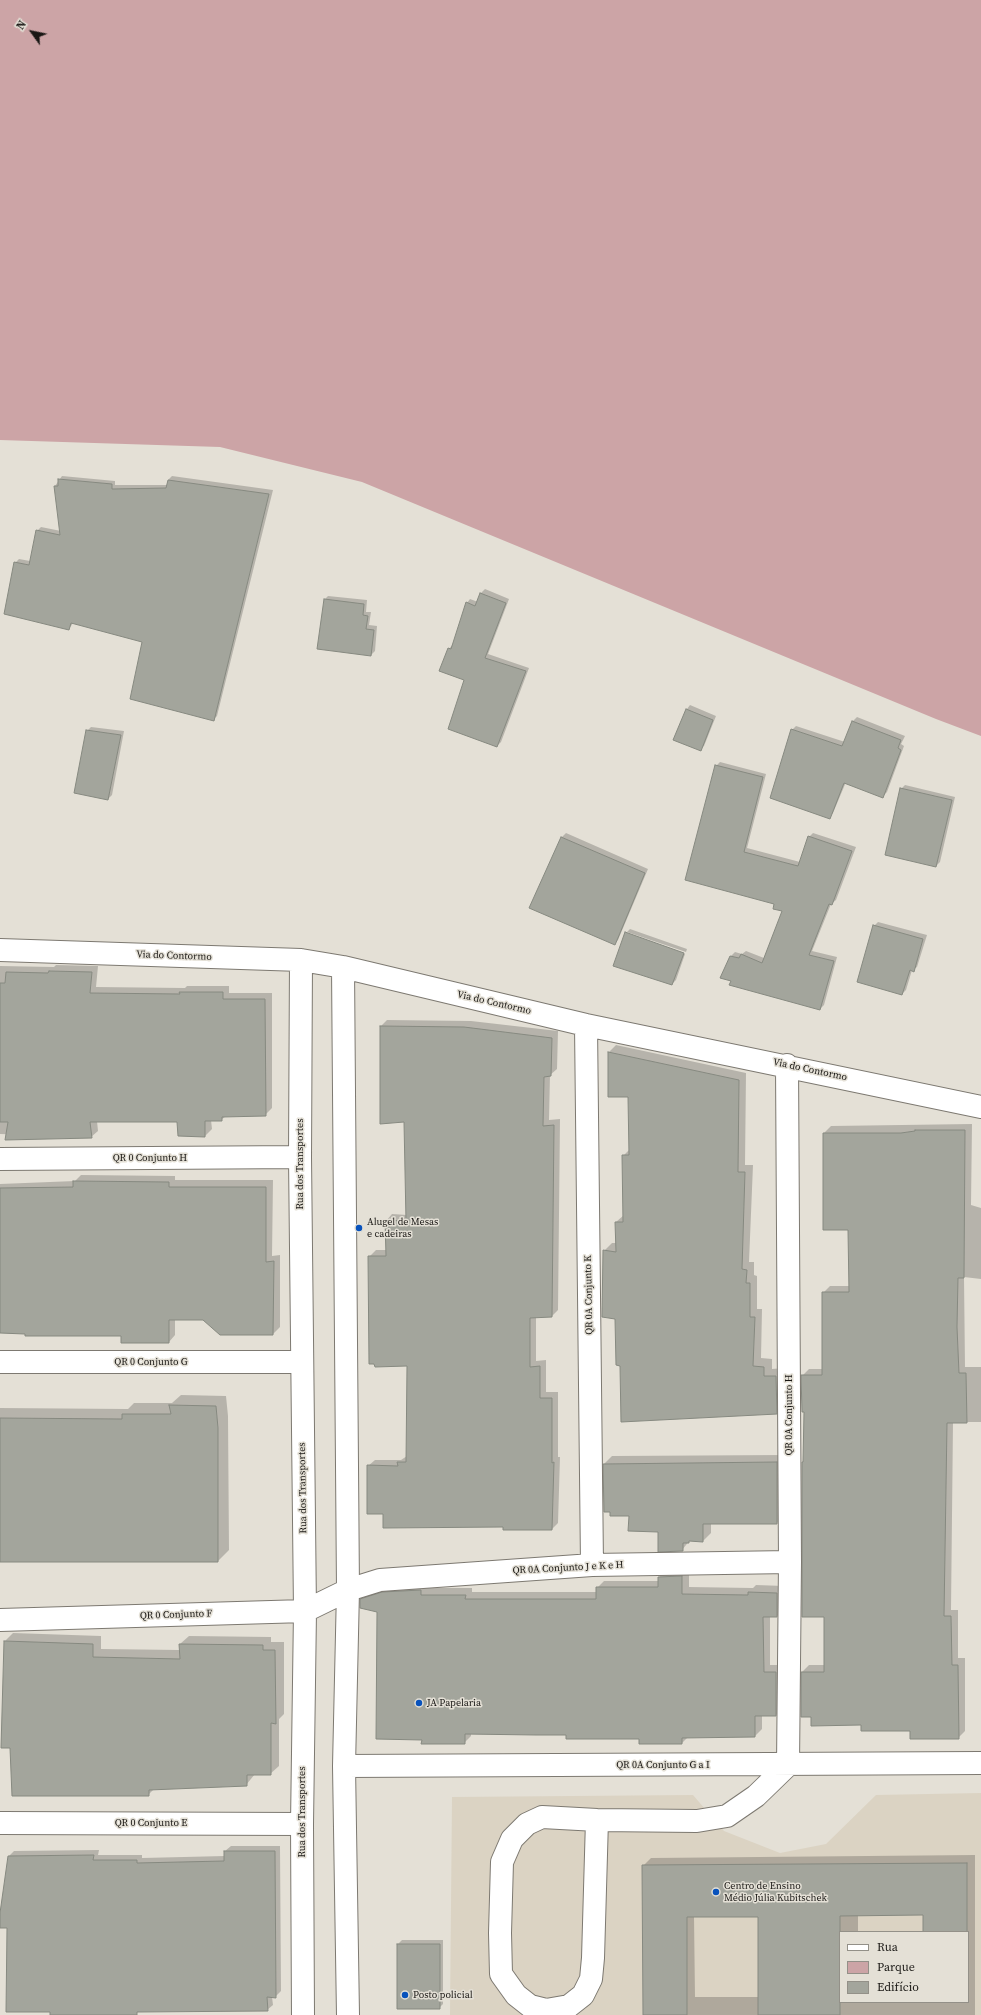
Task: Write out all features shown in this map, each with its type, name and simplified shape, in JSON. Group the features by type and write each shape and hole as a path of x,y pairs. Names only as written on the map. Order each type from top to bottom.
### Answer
{"street":[{"name":"Via do Contormo","path":"0,950 301,960 343,967 586,1025 787,1065 981,1107"},
{"name":"Rua dos Transportes","path":"301,960 300,1157 305,1611 302,1824 303,2015"},
{"path":"343,967 348,1590 344,1766 348,2015"},
{"name":"QR 0A Conjunto K","path":"586,1025 592,1565"},
{"name":"QR 0A Conjunto H","path":"787,1065 790,1562 788,1765"},
{"name":"QR 0 Conjunto H","path":"0,1160 300,1157"},
{"name":"QR 0 Conjunto G","path":"0,1362 302,1362"},
{"name":"QR 0A Conjunto J e K e H","path":"348,1590 380,1580 592,1565 790,1562"},
{"name":"QR 0 Conjunto F","path":"0,1620 305,1611 348,1590"},
{"name":"QR 0A Conjunto G a I","path":"344,1766 981,1764"},
{"path":"597,1820 593,1958 591,1979 583,1995 569,2006 546,2010 530,2006 516,1995 501,1974 500,1933 502,1862 512,1839 527,1824 542,1817 597,1820 697,1821 726,1816 756,1796 788,1765"},
{"name":"QR 0 Conjunto E","path":"0,1823 302,1824"}],"shaded area":[{"name":"Centro de Ensino Médio Júlia Kubitschek","path":"981,1793 981,2015 450,2015 452,1797 693,1795 724,1831 780,1853 826,1844 876,1795"}],"green space":[{"path":"0,0 981,0 981,736 936,719 362,482 220,447 0,440"}],"building":[{"path":"58,479 112,484 112,489 166,488 168,480 269,494 214,721 130,699 142,642 71,623 69,630 4,614 14,562 29,565 36,530 60,535 54,486 58,486"},
{"path":"480,593 506,603 485,658 526,671 497,747 448,729 464,680 439,671 448,648 451,649 466,602 475,606"},
{"path":"324,599 364,604 363,615 368,616 366,629 374,630 371,656 317,649"},
{"path":"686,709 713,720 701,751 673,740"},
{"path":"852,721 901,740 898,748 901,750 883,798 844,783 830,819 770,798 791,729 842,746"},
{"path":"86,730 121,735 108,800 74,793"},
{"path":"715,765 763,777 744,852 798,866 808,836 852,851 832,905 829,904 809,955 834,961 820,1010 729,985 731,981 720,978 730,956 739,958 741,954 762,963 782,911 773,909 774,904 685,880"},
{"path":"900,788 952,800 936,867 885,855"},
{"path":"561,837 645,873 615,945 529,908"},
{"path":"873,925 923,939 914,972 910,970 902,995 857,982"},
{"path":"625,932 684,953 672,985 613,966"},
{"path":"49,971 92,972 90,993 180,994 179,992 223,992 223,999 265,999 266,1116 222,1117 222,1121 205,1121 205,1137 178,1136 177,1122 90,1122 92,1138 5,1140 8,1122 0,1122 0,983 5,983 6,972 48,973"},
{"path":"380,1026 464,1027 552,1038 551,1076 544,1077 543,1126 554,1125 552,1317 530,1318 530,1367 540,1366 540,1398 552,1398 552,1463 554,1462 552,1530 503,1530 503,1527 383,1528 383,1514 367,1514 367,1465 398,1466 397,1462 406,1462 407,1366 375,1367 374,1364 369,1364 368,1256 386,1256 385,1220 406,1221 404,1122 380,1124"},
{"path":"608,1052 739,1080 738,1172 745,1172 742,1269 747,1270 746,1283 750,1283 750,1317 755,1317 753,1366 764,1367 764,1376 776,1376 777,1414 621,1422 620,1366 616,1365 615,1319 602,1317 603,1250 616,1252 615,1222 623,1222 622,1155 629,1155 628,1097 608,1097"},
{"path":"915,1130 965,1130 964,1278 958,1278 957,1327 959,1373 966,1373 967,1423 947,1423 944,1616 951,1616 952,1665 958,1665 959,1739 910,1739 910,1731 861,1731 861,1725 811,1726 811,1717 801,1717 801,1672 824,1672 824,1617 802,1617 802,1462 804,1412 802,1412 801,1375 822,1375 822,1292 849,1292 848,1230 823,1230 823,1133 901,1133"},
{"path":"73,1181 169,1182 169,1187 266,1187 266,1262 274,1261 273,1335 220,1335 203,1320 169,1320 169,1343 121,1343 121,1336 25,1336 25,1334 0,1333 0,1188 73,1187"},
{"path":"169,1405 216,1406 218,1428 218,1562 0,1562 0,1418 122,1419 122,1414 171,1414"},
{"path":"777,1462 777,1524 703,1524 703,1542 689,1541 689,1543 683,1543 683,1551 658,1552 658,1532 628,1531 629,1516 610,1516 610,1512 604,1512 603,1464"},
{"path":"682,1576 682,1594 748,1595 748,1592 777,1593 777,1617 763,1617 764,1672 776,1672 776,1716 755,1716 755,1737 682,1738 682,1744 639,1744 639,1739 566,1739 566,1735 465,1734 465,1744 421,1744 422,1740 376,1739 377,1612 360,1608 360,1599 382,1592 421,1590 421,1595 466,1595 465,1599 596,1599 596,1587 658,1587 658,1577"},
{"path":"4,1641 93,1644 93,1657 180,1659 179,1644 263,1645 263,1650 275,1650 276,1724 271,1723 271,1775 247,1775 247,1786 149,1790 149,1796 12,1796 10,1748 1,1748"},
{"path":"224,1851 275,1851 276,1998 267,1997 268,2011 137,2012 137,2015 50,2015 50,2012 6,2012 7,1928 0,1928 0,1913 8,1856 94,1855 93,1860 137,1860 137,1863 224,1861"},
{"path":"967,1863 967,1931 923,1931 923,1915 840,1916 840,2015 758,2015 758,1917 687,1917 687,2015 643,2015 642,1865"},
{"path":"397,1944 440,1944 440,2009 397,2009"}],"place":[{"name":"Alugel de Mesas e cadeiras","path":"359,1228"},
{"name":"JA Papelaria","path":"419,1703"},
{"name":"Centro de Ensino Médio Júlia Kubitschek","path":"716,1892"},
{"name":"Posto policial","path":"405,1995"}]}
